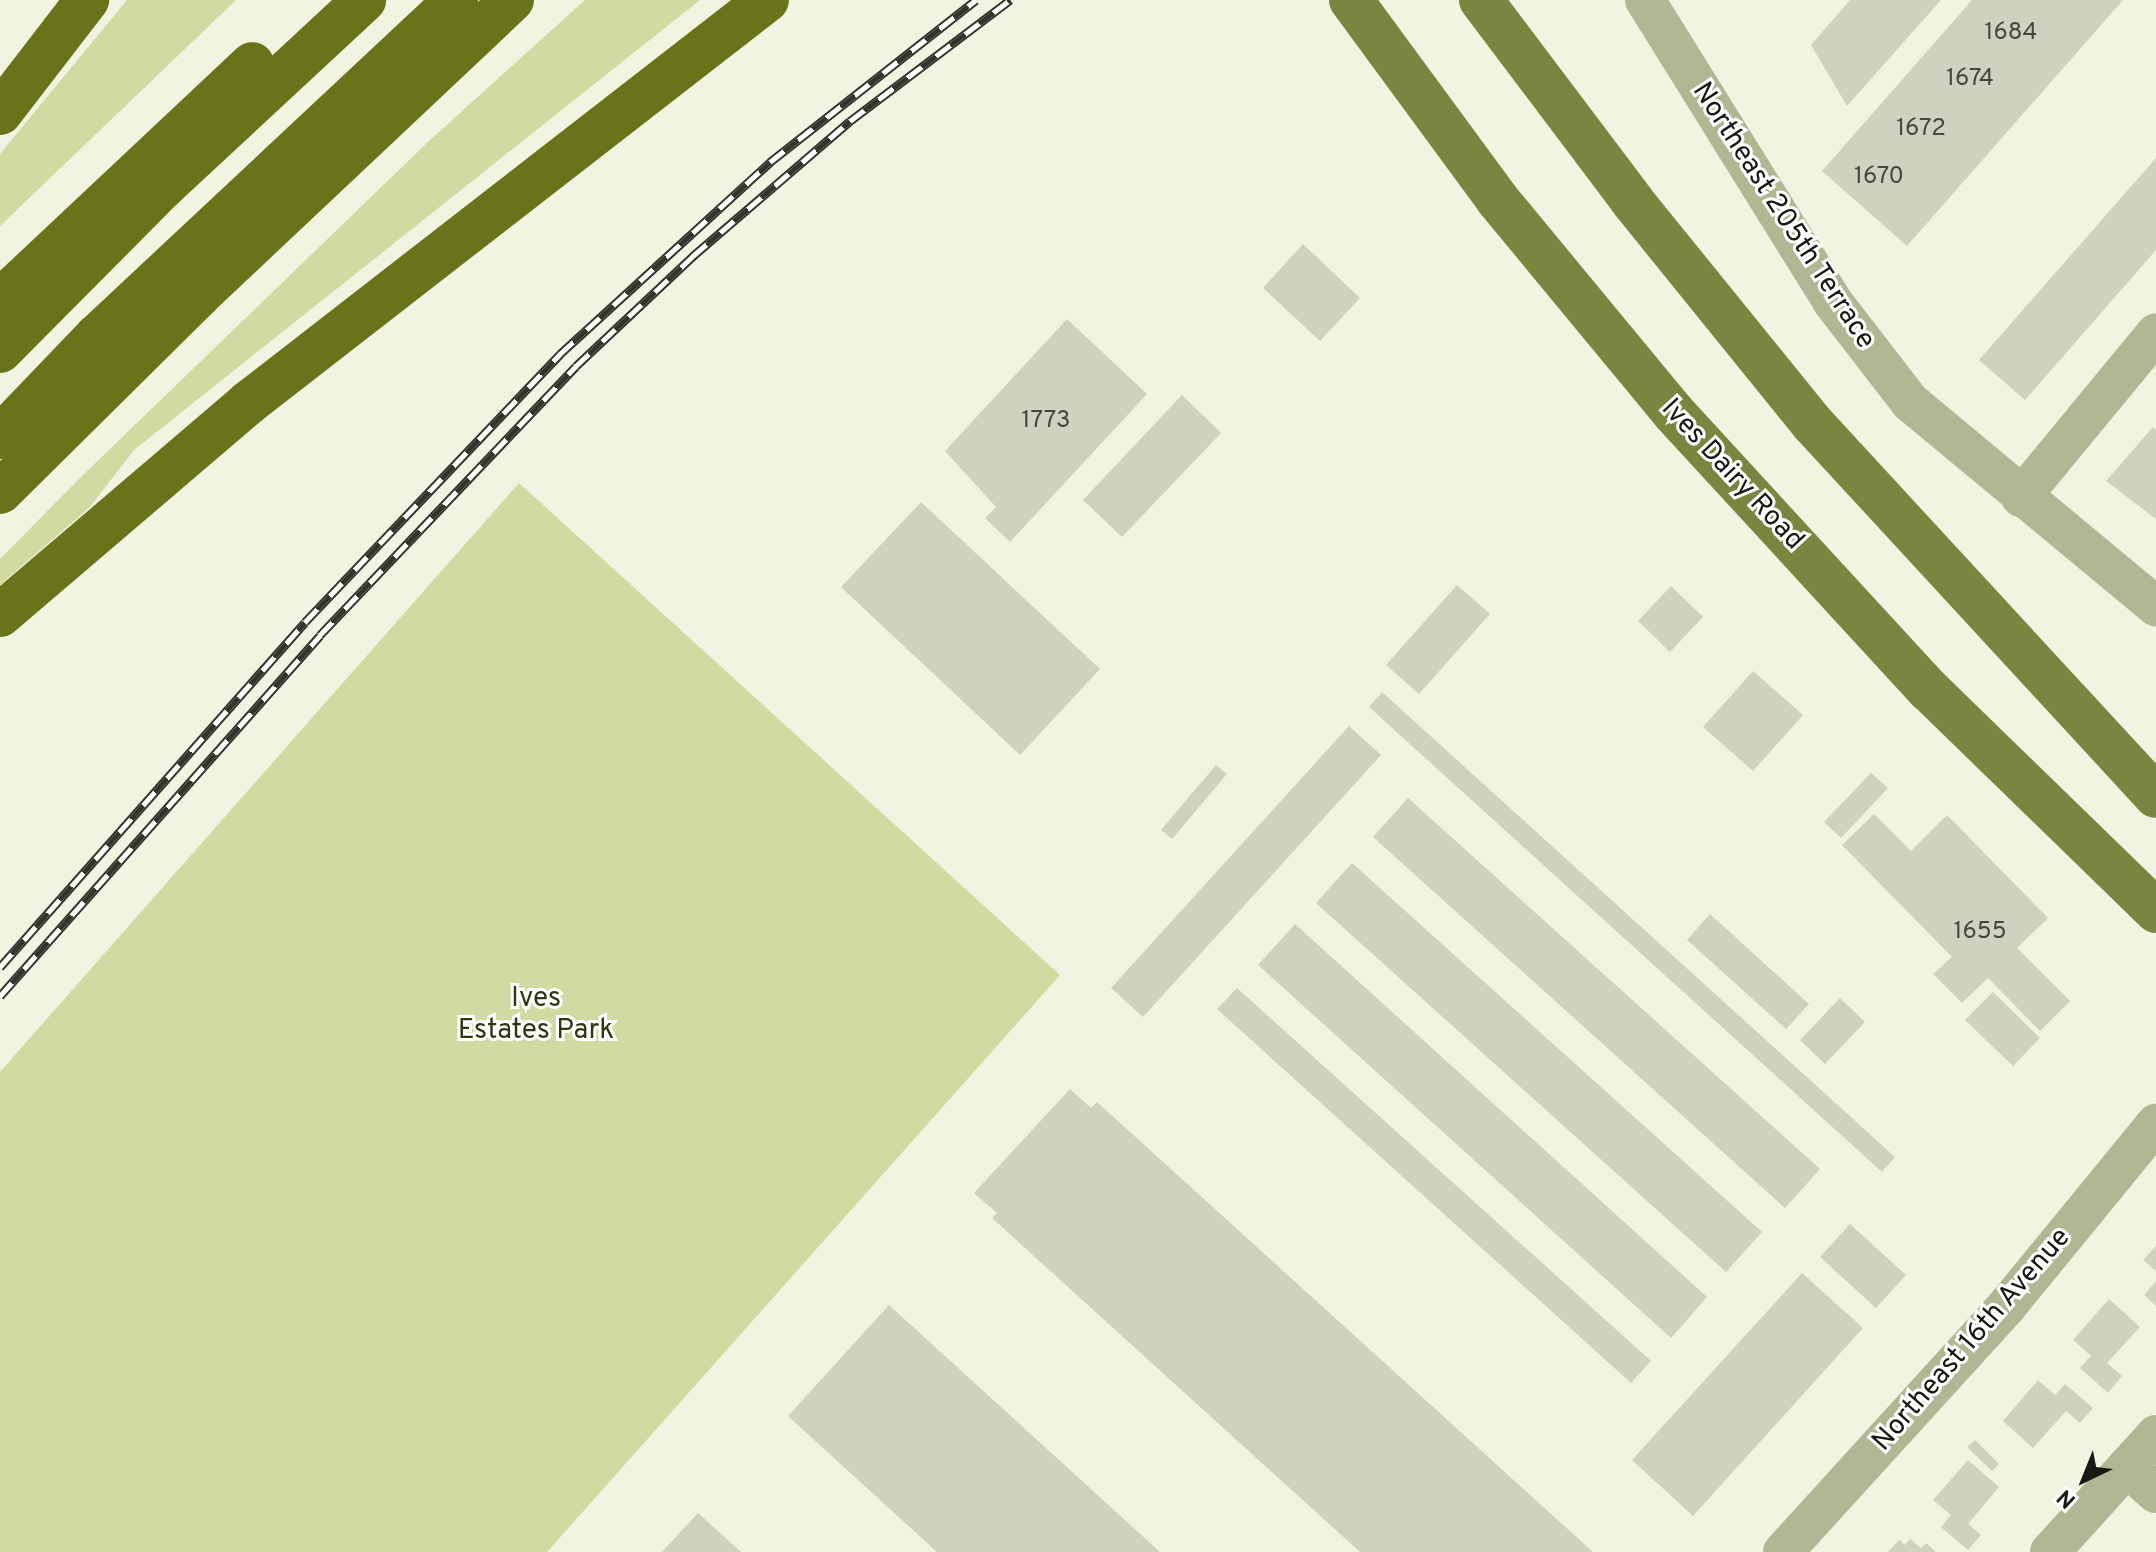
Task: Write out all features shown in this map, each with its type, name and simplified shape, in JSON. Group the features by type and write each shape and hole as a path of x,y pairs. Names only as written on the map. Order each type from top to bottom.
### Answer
{"highway":[{"path":"0,113 87,0"},
{"path":"0,301 321,0"},
{"path":"0,351 162,188 364,0"},
{"path":"0,437 96,337 456,0"},
{"path":"0,492 211,284 512,0"},
{"path":"0,615 248,403 767,0"}],"main road":[{"name":"Ives Dairy Road","path":"1351,0 1497,199 1673,412 1929,690 2156,911"},
{"path":"1481,0 1640,211 1802,412 1998,631 2156,796"}],"street":[{"name":"Northeast 205th Terrace","path":"1645,0 1832,301 1910,402 2156,606"},
{"path":"2021,497 2156,333"},
{"name":"Northeast 16th Avenue","path":"1783,1552 2006,1307 2156,1124"},
{"path":"2050,1552 2142,1480 2156,1435"}],"green space":[{"path":"127,0 236,0 0,226 0,154"},
{"path":"585,0 700,0 134,450 89,508 0,585 0,559 82,476 429,141"},
{"name":"Ives Estates Park","path":"519,483 1060,975 547,1552 0,1552 0,1072"}],"building":[{"path":"1850,0 1941,0 1847,106 1811,45"},
{"path":"1972,0 2123,0 1907,246 1822,171"},
{"path":"2156,158 2156,250 2025,400 1979,360"},
{"path":"1303,244 1360,298 1320,341 1263,288"},
{"path":"1067,319 1147,394 1010,542 985,518 996,507 945,451"},
{"path":"1182,395 1221,433 1122,537 1083,500"},
{"path":"2153,427 2156,430 2156,519 2106,481"},
{"path":"921,502 1100,669 1020,755 841,587"},
{"path":"1457,585 1490,614 1419,694 1386,665"},
{"path":"1671,586 1703,617 1670,652 1638,621"},
{"path":"1753,671 1803,715 1753,771 1703,727"},
{"path":"1382,692 1895,1157 1882,1172 1369,707"},
{"path":"1349,726 1381,755 1143,1017 1111,988"},
{"path":"1216,765 1227,774 1172,839 1161,830"},
{"path":"1871,773 1888,788 1841,838 1824,822"},
{"path":"1408,798 1820,1169 1785,1208 1373,837"},
{"path":"1874,814 1911,851 1947,815 2048,918 2017,948 2070,1001 2040,1031 1988,978 1962,1003 1933,974 1952,957 1842,845"},
{"path":"1352,863 1762,1232 1726,1272 1316,903"},
{"path":"1710,914 1809,1004 1786,1029 1687,940"},
{"path":"1295,924 1707,1297 1671,1338 1258,965"},
{"path":"1237,988 1651,1361 1631,1383 1217,1009"},
{"path":"1993,992 2040,1038 2013,1066 1965,1020"},
{"path":"1840,998 1865,1022 1825,1064 1800,1040"},
{"path":"1070,1089 1091,1108 1097,1102 1593,1552 1360,1552 992,1218 997,1213 974,1193"},
{"path":"1850,1224 1906,1275 1876,1308 1820,1257"},
{"path":"2156,1246 2156,1271 2143,1260"},
{"path":"1802,1273 1863,1328 1693,1516 1632,1460"},
{"path":"2156,1281 2156,1306 2144,1295"},
{"path":"2109,1299 2140,1327 2107,1363 2122,1376 2108,1393 2080,1368 2091,1356 2073,1340"},
{"path":"889,1305 1160,1552 937,1552 788,1416"},
{"path":"2038,1380 2055,1395 2065,1384 2093,1408 2080,1423 2066,1411 2033,1448 2003,1421"},
{"path":"1975,1440 1999,1464 1992,1471 1967,1447"},
{"path":"1968,1460 1999,1487 1968,1524 1981,1535 1968,1550 1941,1527 1951,1515 1933,1500"},
{"path":"698,1513 741,1552 662,1552"},
{"path":"1910,1539 1921,1548 1926,1543 1936,1552 1888,1552 1899,1540 1905,1545"}],"railway":[{"path":"0,967 305,622 560,354 770,162 976,0"},
{"path":"0,996 320,635 576,366 693,256 850,121 1010,0"}]}
